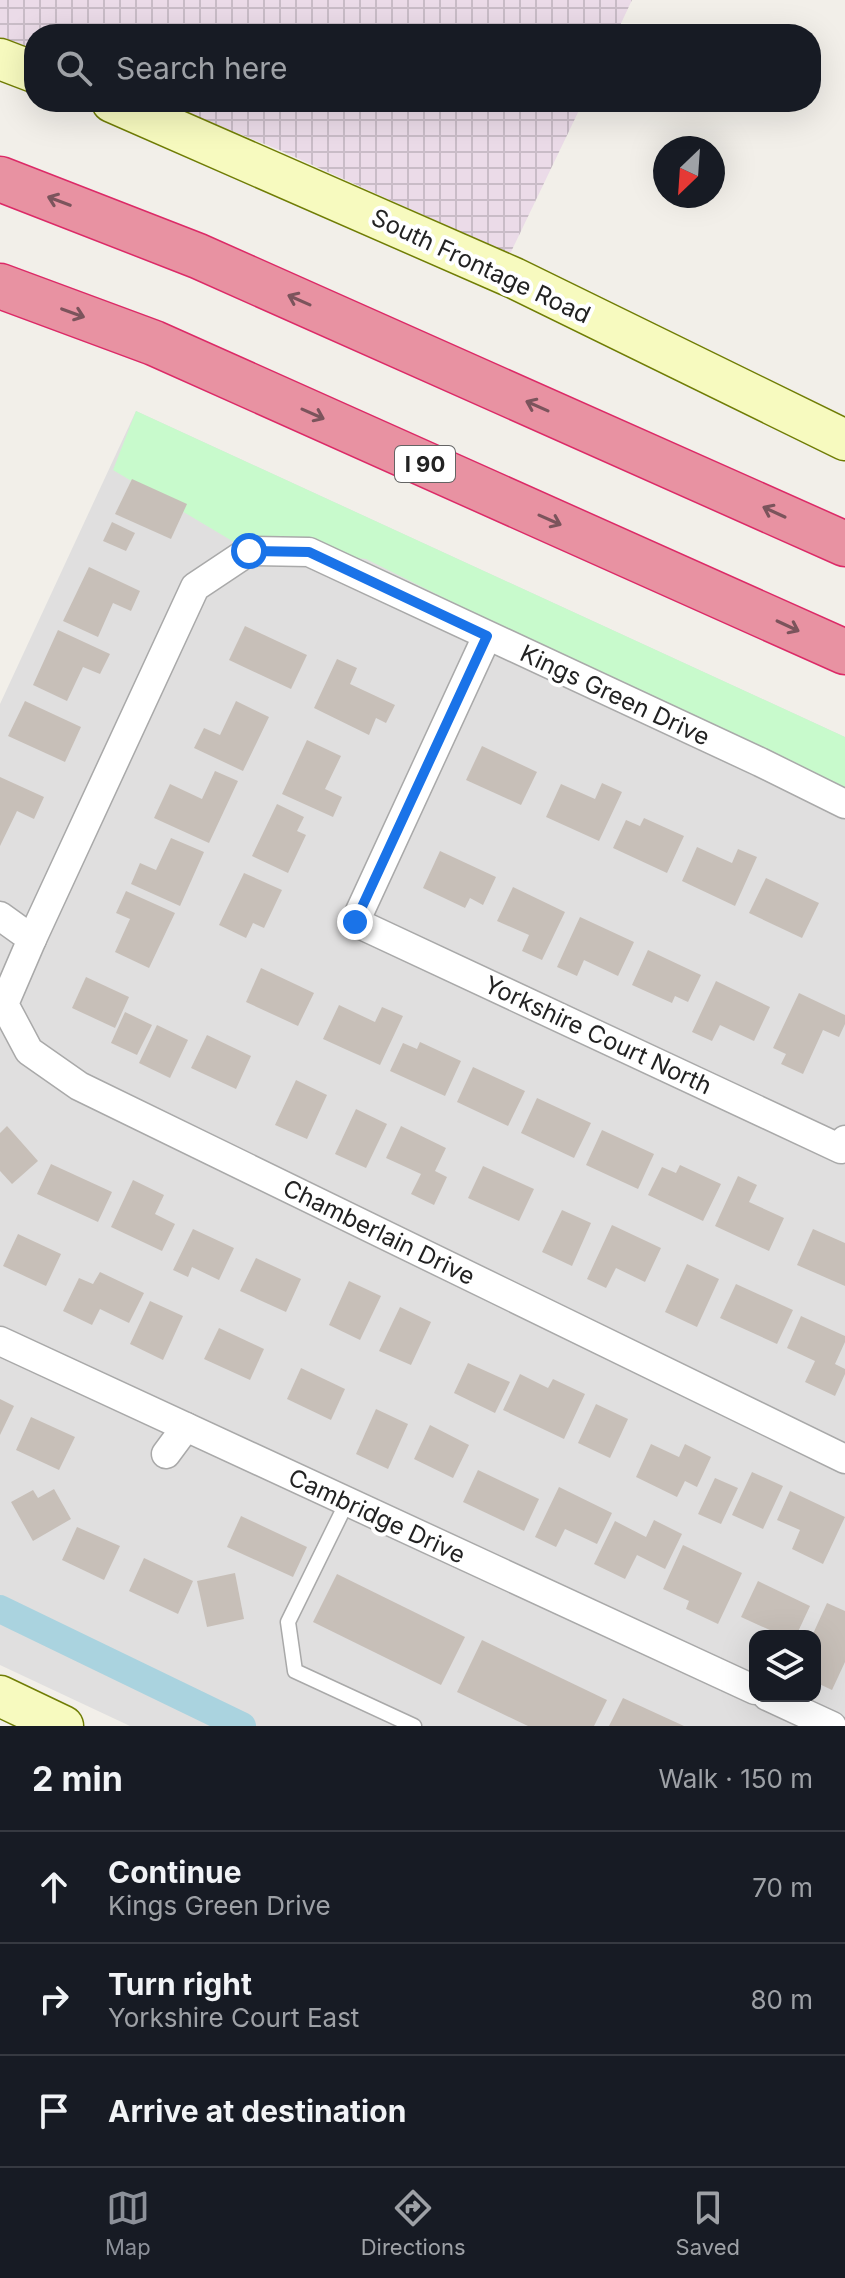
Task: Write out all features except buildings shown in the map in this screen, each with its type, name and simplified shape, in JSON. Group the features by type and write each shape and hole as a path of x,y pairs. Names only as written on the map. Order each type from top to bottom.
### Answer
{"highway":[{"path":"0,179 198,256 845,544"},
{"name":"I 90","path":"0,286 154,343 845,652"}],"main road":[{"path":"0,59 24,68"},
{"name":"South Frontage Road","path":"135,112 514,278 845,440"},
{"path":"0,1696 63,1726"}],"street":[{"name":"Kings Green Drive","path":"249,551 309,552 845,804"},
{"name":"Chamberlain Drive","path":"249,551 195,587 32,939 4,1004 29,1051 79,1086 845,1459"},
{"name":"Yorkshire Court North","path":"487,636 355,922 843,1144"},
{"path":"0,916 32,939"},
{"name":"Cambridge Drive","path":"0,1341 749,1687"},
{"path":"166,1454 186,1427"},
{"path":"780,1702 832,1726"}],"lane":[{"path":"347,1502 288,1622 295,1671 414,1726"}],"shaded area":[{"path":"0,0 632,0 621,24 24,24 24,47 0,37"},
{"path":"186,112 578,112 510,254 277,149"},
{"path":"136,411 845,737 845,1726 130,1726 0,1665 0,704"}],"green space":[{"path":"136,411 845,737 845,798 366,559 309,552 249,551 113,470"}],"waterway":[{"path":"0,1609 242,1726"}],"route":[{"path":"249,551 309,552 487,636 355,922"}]}
